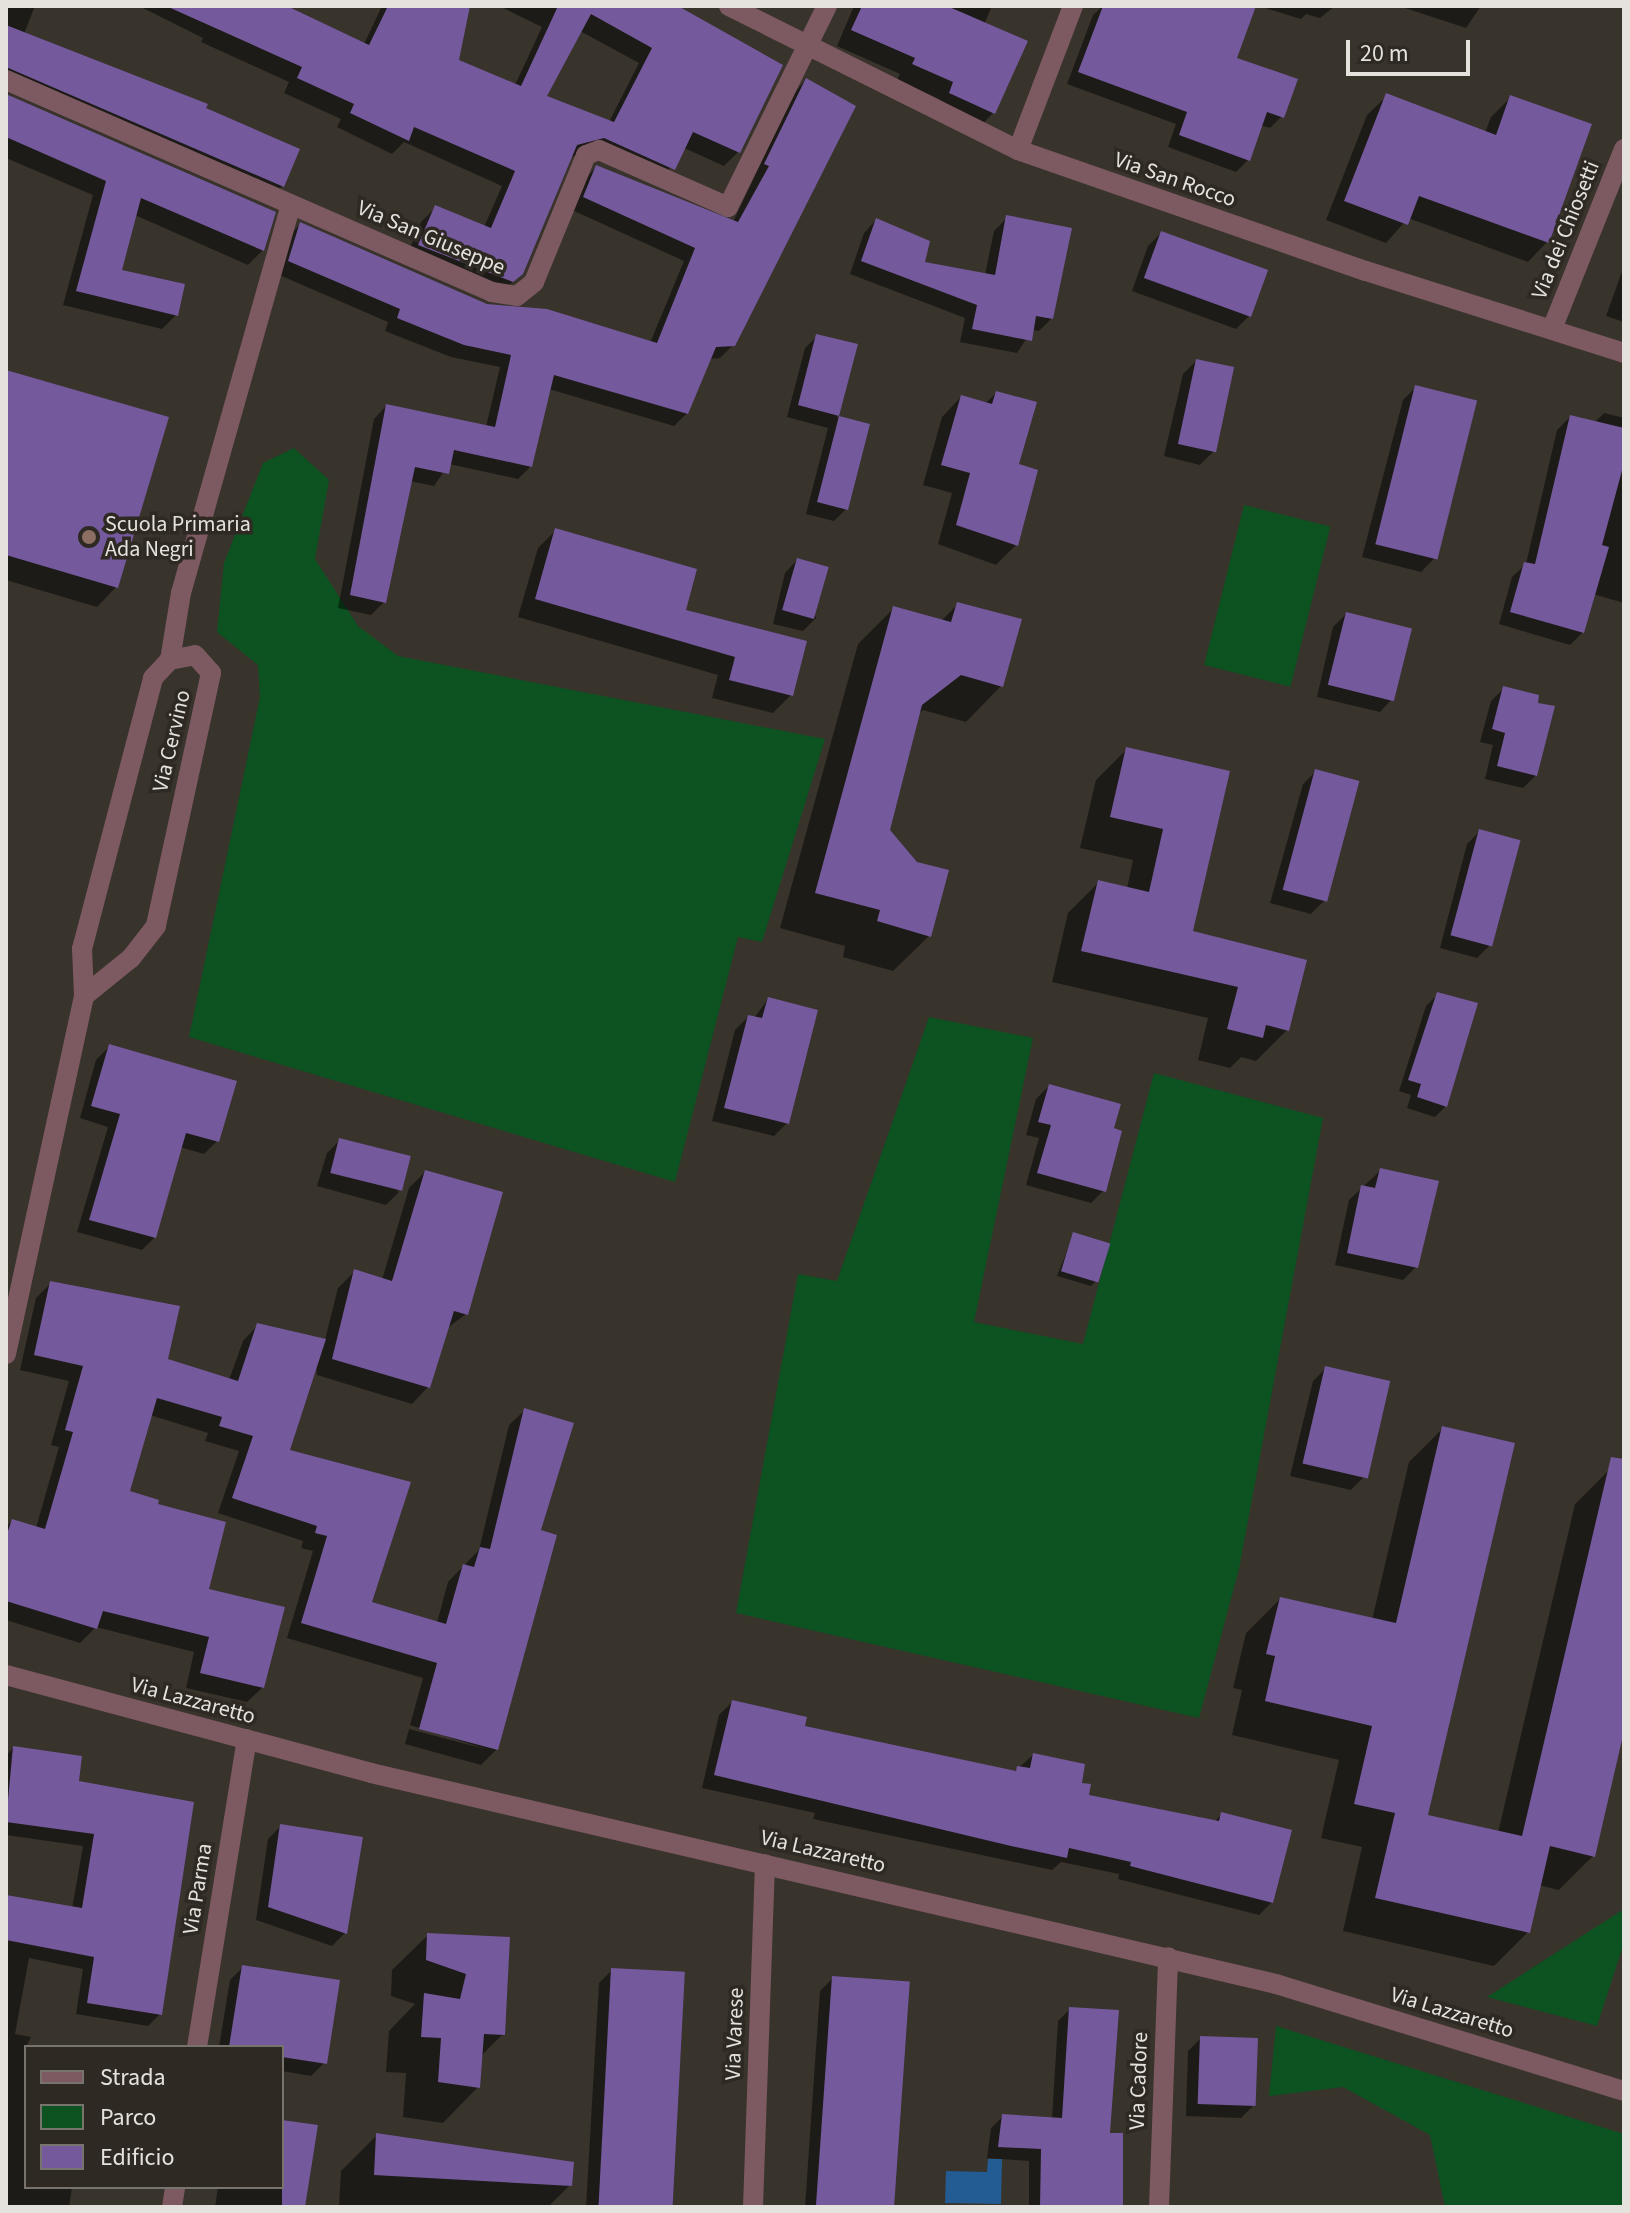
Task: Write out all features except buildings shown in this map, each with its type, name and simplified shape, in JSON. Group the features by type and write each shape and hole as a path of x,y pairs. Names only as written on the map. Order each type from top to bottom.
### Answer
{"street":[{"name":"Via San Rocco","path":"729,6 1018,150 1624,353"},
{"path":"808,47 827,6"},
{"path":"1018,150 1073,6"},
{"name":"Via San Giuseppe","path":"6,80 492,292 517,296 534,282 586,155 599,150 728,207 808,47"},
{"name":"Via dei Chiosetti","path":"1552,329 1624,149"},
{"path":"170,660 181,593 291,205"},
{"name":"Via Cervino","path":"6,1354 84,996 82,949 153,678 170,660 195,655 211,673 156,926 131,958 84,996"},
{"name":"Via Lazzaretto","path":"6,1675 247,1739 1276,1984 1624,2091"},
{"name":"Via Parma","path":"197,2045 247,1739"},
{"name":"Via Varese","path":"753,2207 765,1864"},
{"name":"Via Cadore","path":"1159,2207 1168,1957"}],"green space":[{"path":"294,448 329,480 315,559 358,626 398,656 825,739 762,942 738,937 675,1182 189,1037 260,697 258,665 217,632 224,563 263,463"},
{"path":"1244,505 1330,527 1290,687 1204,665"},
{"path":"929,1017 1033,1038 974,1322 1083,1344 1154,1073 1323,1118 1239,1569 1199,1718 736,1613 798,1274 837,1281"},
{"path":"1624,1909 1624,1943 1597,2026 1487,1997"},
{"path":"1276,2026 1624,2134 1624,2207 1445,2207 1430,2135 1343,2087 1269,2096"}],"water":[{"path":"988,2159 1002,2159 1001,2204 945,2203 946,2171 987,2172"}],"place":[{"name":"Scuola Primaria Ada Negri","path":"89,537"}]}
